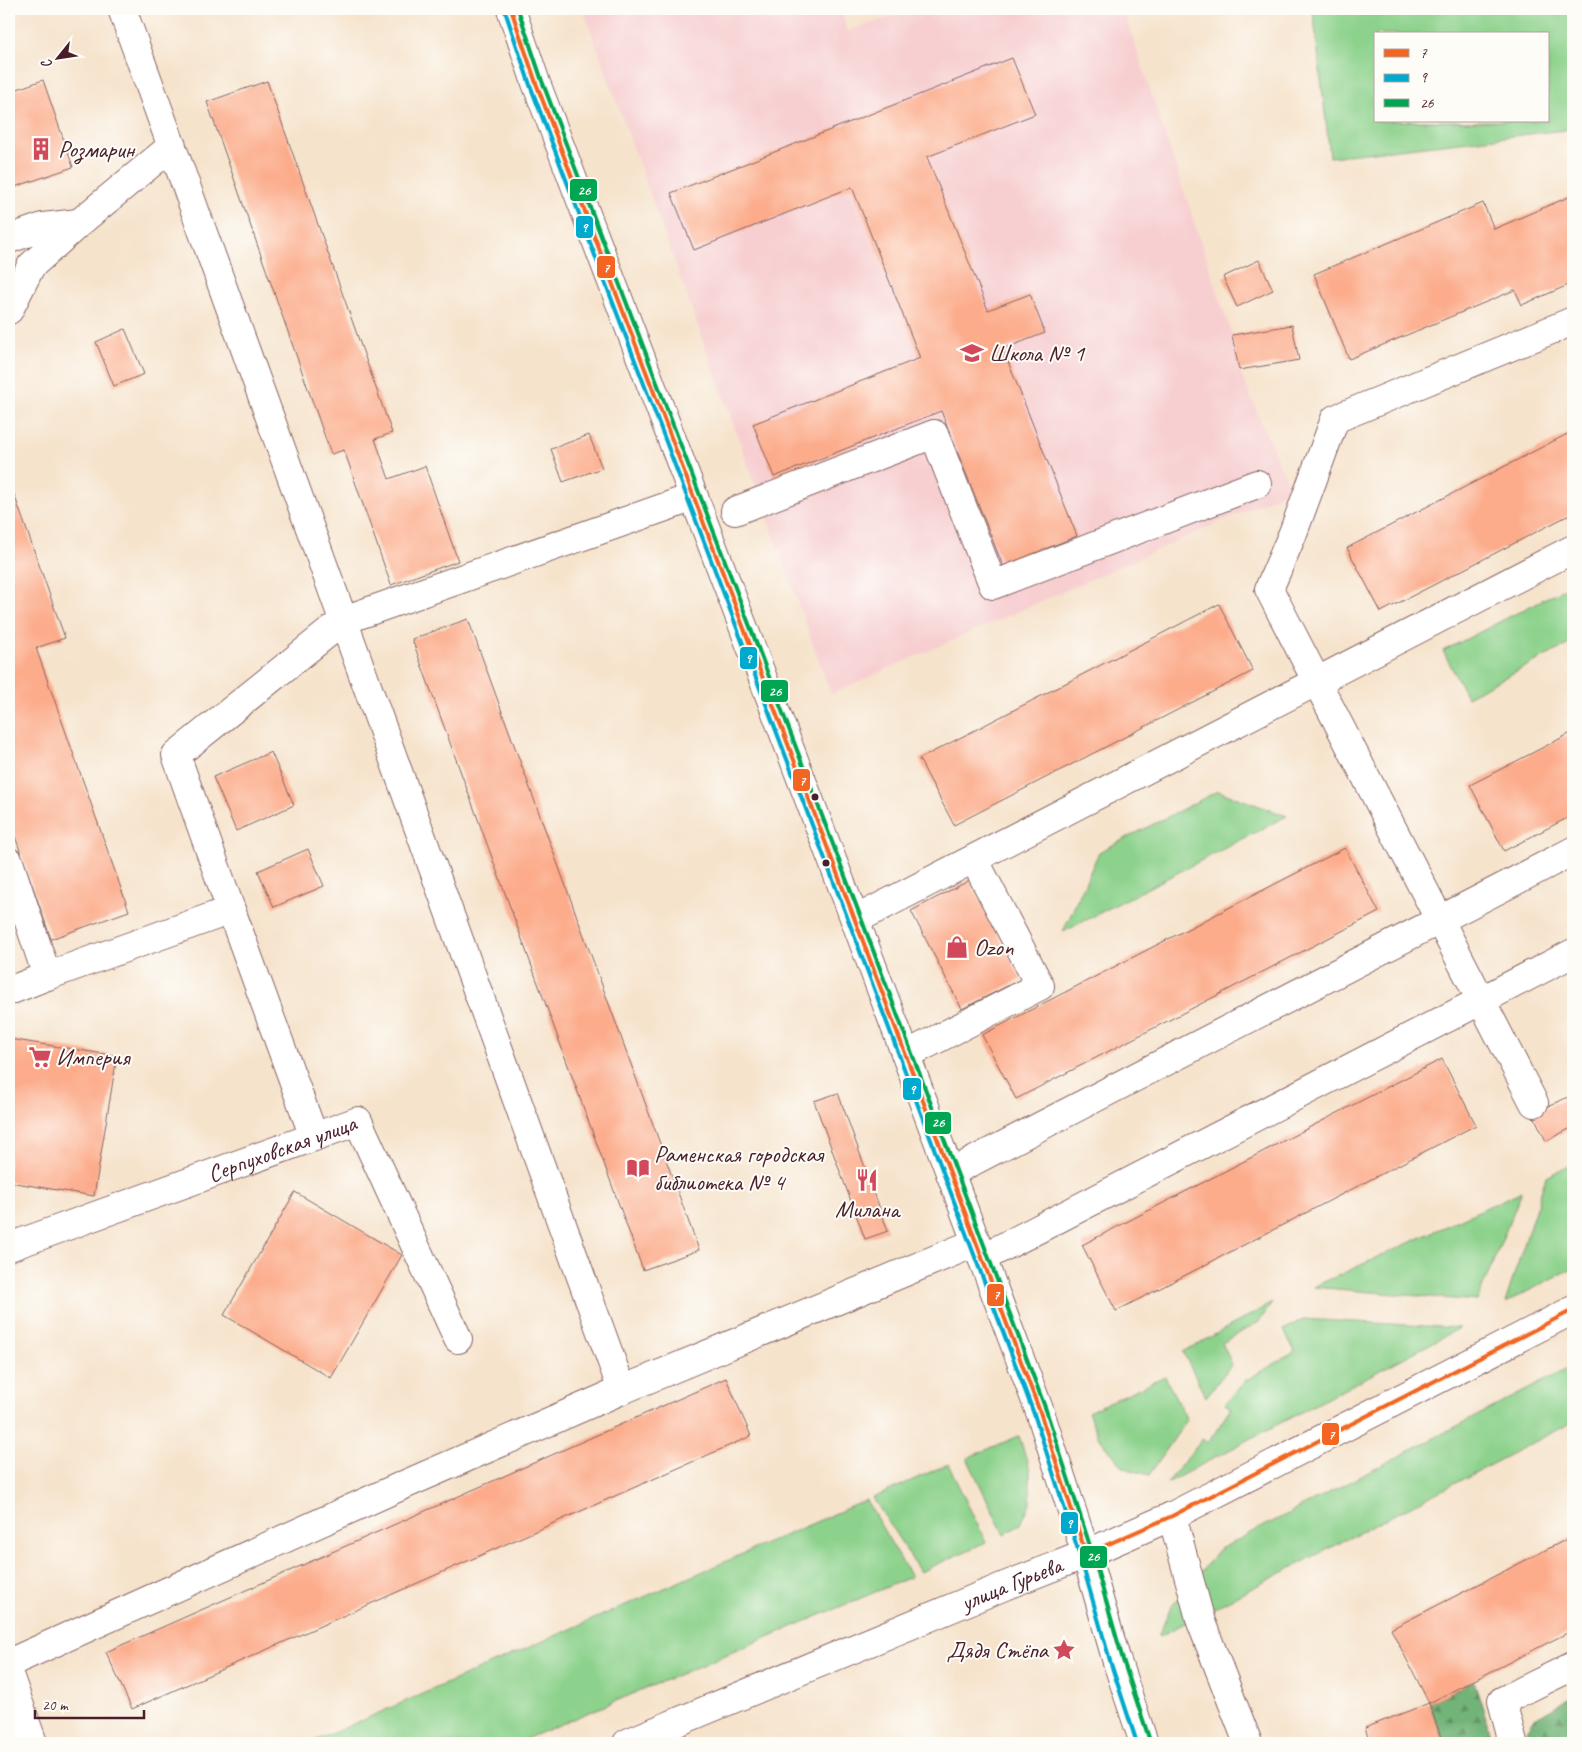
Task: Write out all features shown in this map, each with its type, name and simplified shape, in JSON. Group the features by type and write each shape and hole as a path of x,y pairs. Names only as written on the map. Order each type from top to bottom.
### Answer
{"main road":[{"path":"122,9 622,1390"},
{"path":"511,9 536,83 906,1054 1040,1412 1144,1743"},
{"path":"9,310 31,266 79,223 172,146"},
{"path":"9,239 43,227 79,223"},
{"path":"1534,1103 1269,589 1293,533 1335,419 1573,321"},
{"path":"735,511 934,434 993,585 1257,484"},
{"path":"314,1137 176,755 344,620 694,497"},
{"path":"855,920 1573,549"},
{"path":"950,1173 1573,851"},
{"path":"906,1054 1040,986 992,909 974,859"},
{"path":"9,862 47,976"},
{"path":"9,991 231,910"},
{"path":"9,1662 390,1491 622,1390 979,1250 1573,953"},
{"name":"Серпуховская улица","path":"9,1247 358,1121 458,1339"},
{"name":"улица Гурьева","path":"628,1743 1086,1554 1172,1516 1573,1310"},
{"path":"1172,1516 1201,1622 1248,1743"},
{"path":"1513,1743 1502,1701 1573,1666"},
{"path":"9,1675 33,1743"}],"shaded area":[{"name":"Школа № 1","path":"583,9 841,9 847,31 916,9 1123,9 1232,335 1239,370 1290,488 1263,503 831,694"}],"green space":[{"path":"1313,9 1573,9 1573,129 1330,157"},
{"path":"1573,584 1573,642 1467,697 1443,651"},
{"path":"1218,791 1287,816 1063,932 1099,852"},
{"path":"1573,1163 1573,1268 1505,1303 1546,1177"},
{"path":"1522,1191 1477,1301 1313,1287"},
{"path":"1272,1303 1259,1322 1222,1343 1232,1364 1206,1397 1183,1352"},
{"path":"1303,1319 1460,1328 1167,1483 1202,1439 1208,1443 1231,1408 1225,1404 1246,1380 1295,1352 1284,1330"},
{"path":"1573,1366 1573,1422 1158,1637 1171,1607 1220,1549"},
{"path":"1165,1376 1187,1420 1149,1475 1124,1468 1099,1438 1088,1412"},
{"path":"1019,1436 1030,1470 1030,1504 1021,1524 1004,1535 967,1458"},
{"path":"948,1464 986,1542 920,1572 873,1498"},
{"path":"866,1500 911,1577 516,1743 310,1743"},
{"path":"1474,1681 1494,1743 1443,1743 1429,1703"},
{"path":"1573,1697 1573,1743 1519,1743 1537,1716"}],"building":[{"path":"1012,58 1035,114 927,157 988,310 1030,294 1045,333 1003,349 1077,536 1003,566 941,411 774,477 753,424 920,358 852,187 694,250 671,193"},
{"name":"Розмарин","path":"43,80 73,167 9,189 9,92"},
{"path":"267,81 392,433 375,439 389,479 425,466 458,561 391,585 344,450 331,454 207,102"},
{"path":"1573,195 1573,283 1522,305 1515,290 1349,359 1314,274 1483,203 1494,229"},
{"path":"1259,260 1273,290 1237,307 1223,277"},
{"path":"1292,325 1299,360 1239,370 1232,335"},
{"path":"125,329 144,374 114,386 96,342"},
{"path":"1573,431 1573,513 1381,612 1347,548"},
{"path":"589,435 602,468 563,482 551,449"},
{"path":"9,480 65,638 36,648 129,911 51,939 9,819"},
{"path":"1219,604 1253,671 954,825 919,759"},
{"path":"468,619 699,1250 643,1270 412,639"},
{"path":"1573,732 1573,815 1504,851 1470,785"},
{"path":"271,752 294,805 236,831 213,777"},
{"path":"1345,848 1379,912 1016,1099 982,1035"},
{"path":"308,849 324,886 274,907 258,871"},
{"path":"970,880 1021,979 962,1009 911,911"},
{"path":"9,1039 117,1056 94,1196 9,1182"},
{"path":"1442,1059 1476,1125 1116,1311 1082,1245"},
{"path":"838,1093 888,1231 865,1239 814,1101"},
{"path":"1568,1097 1573,1107 1573,1127 1546,1141 1533,1114"},
{"path":"295,1192 402,1255 331,1378 224,1315"},
{"path":"726,1378 751,1436 132,1709 106,1652"},
{"path":"1573,1536 1573,1630 1429,1703 1391,1629"},
{"path":"1429,1703 1443,1743 1370,1743 1365,1728"}],"transit line":[{"name":"7","path":"511,9 536,83 1040,1412 1086,1554"},
{"name":"26","path":"518,9 542,81 1046,1410 1150,1741"},
{"name":"9","path":"505,11 530,85 1034,1414 1137,1743"},
{"name":"7","path":"1086,1554 1172,1516 1573,1310"}],"place":[{"name":"Розмарин","path":"41,149"},
{"name":"Школа № 1","path":"972,353"},
{"name":"Ozon","path":"957,947"},
{"name":"Империя","path":"40,1057"},
{"name":"Раменская городская библиотека № 4","path":"638,1168"},
{"name":"Милана","path":"867,1180"},
{"name":"Дядя Стёпа","path":"1064,1650"}]}
